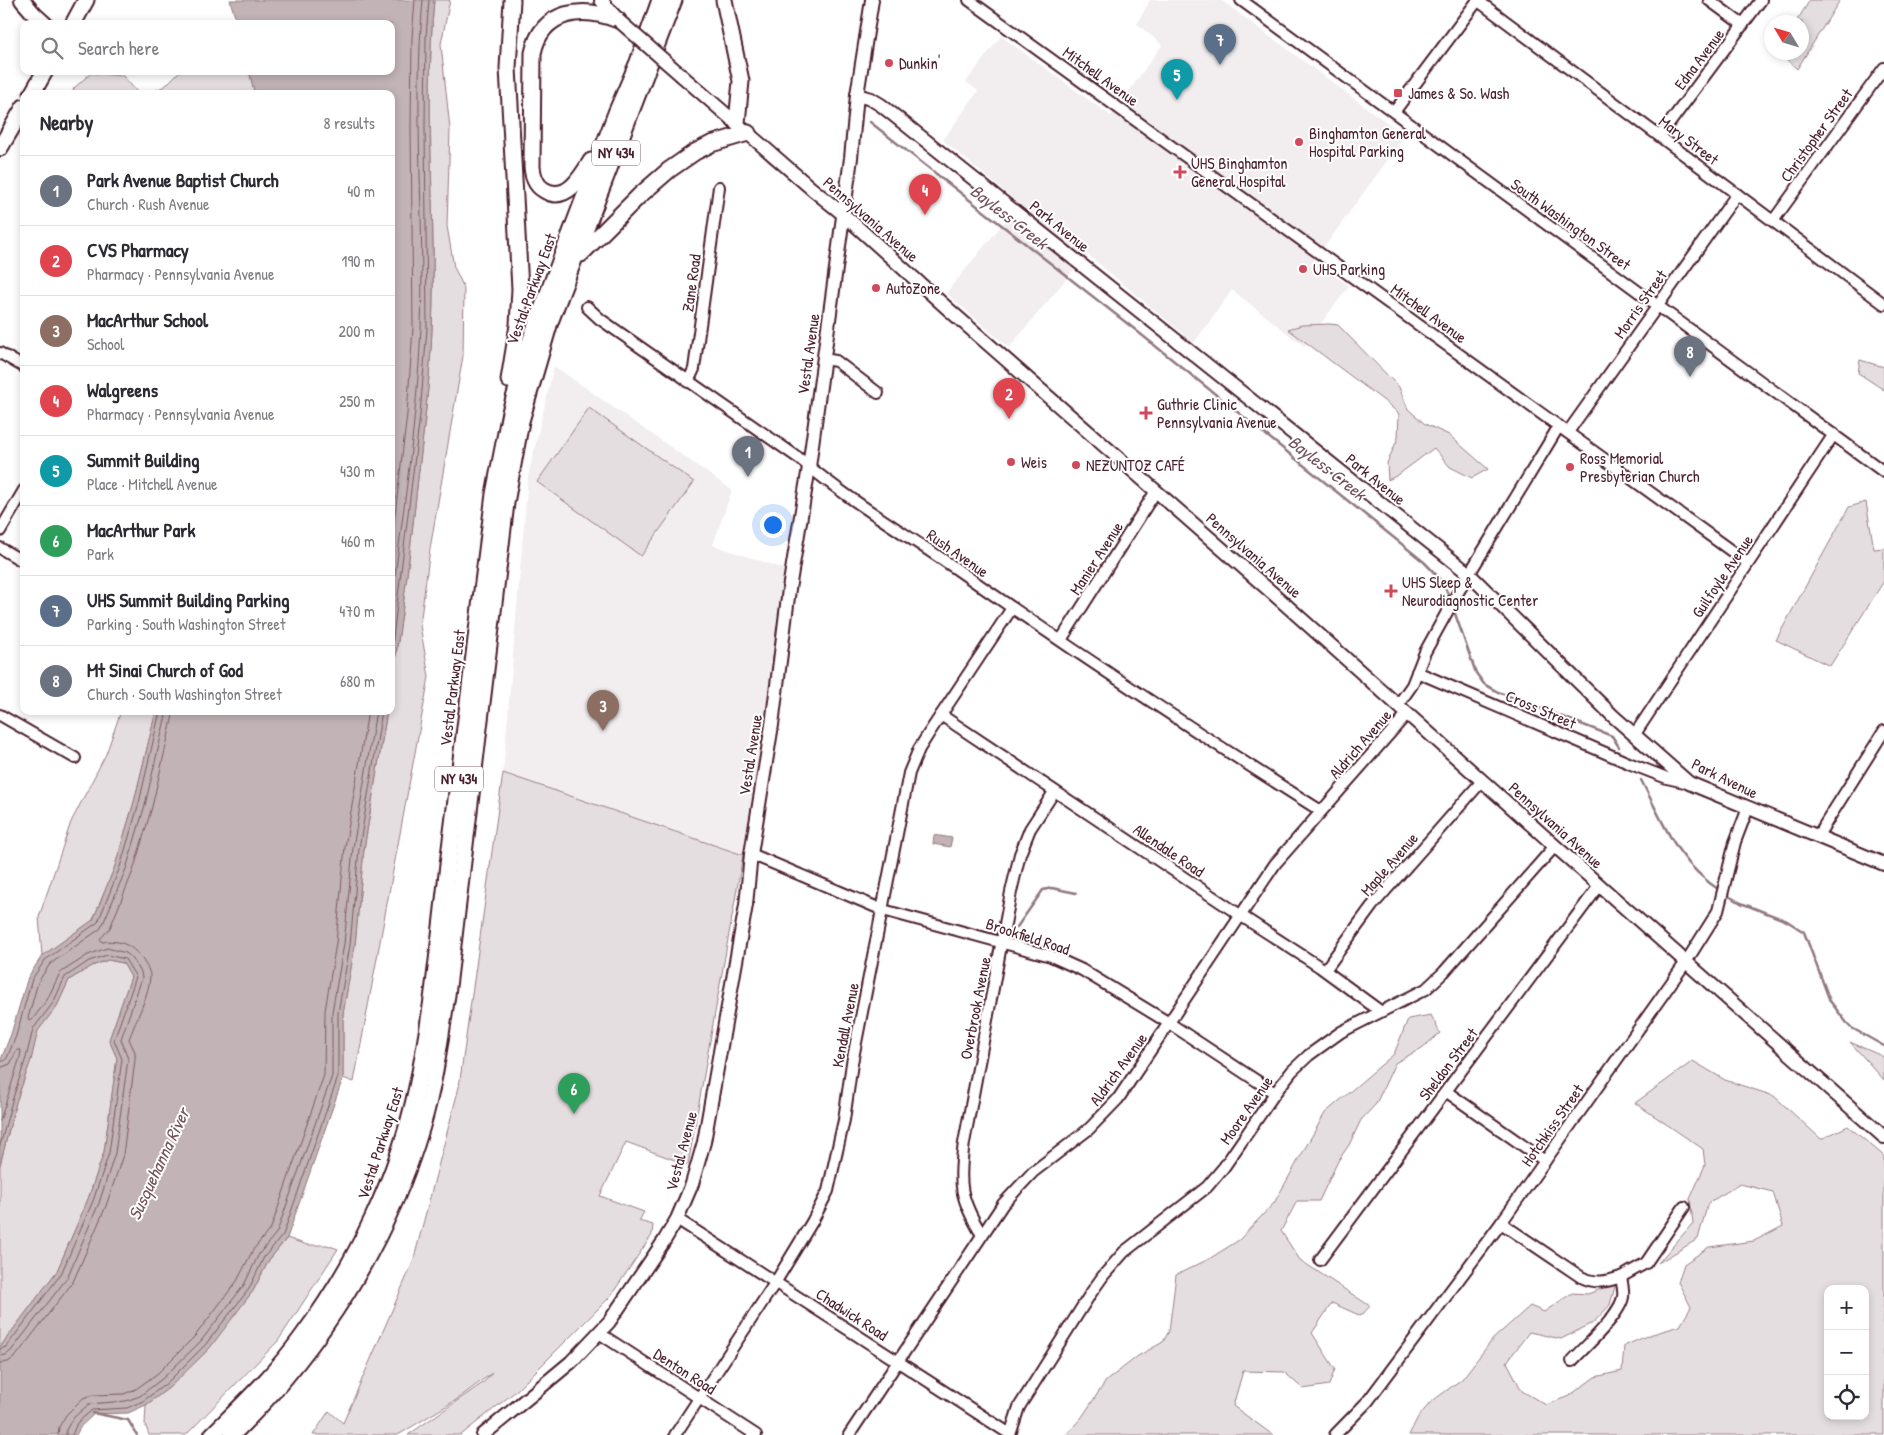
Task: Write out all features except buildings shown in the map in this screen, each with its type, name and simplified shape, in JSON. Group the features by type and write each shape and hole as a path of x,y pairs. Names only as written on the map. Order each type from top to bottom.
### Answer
{"main road":[{"path":"22,0 41,20"},
{"path":"75,20 86,0"},
{"path":"504,438 499,430 515,350 520,289 508,68 512,0"},
{"name":"Vestal Parkway East","path":"212,1435 272,1374 301,1339 336,1286 375,1214 405,1133 417,1088 432,1002 493,502 504,438 518,380 536,325 616,113 638,62 660,0"},
{"name":"Vestal Parkway East","path":"232,1435 271,1396 300,1361 350,1289 395,1200 423,1124 434,1076 447,995 512,463 535,368 565,284 674,0"},
{"path":"565,284 580,256 588,246 668,170 695,152 742,128 741,81 724,0"},
{"path":"616,113 585,171 572,187 564,192 555,194 547,192 540,187 534,180 532,167 532,61 537,40 550,23 570,13 591,12 618,20"},
{"path":"34,90 43,75"},
{"path":"0,148 20,114"}],"street":[{"name":"Pennsylvania Avenue","path":"601,0 618,20 843,214 1884,1137"},
{"name":"Vestal Avenue","path":"483,1435 571,1362 615,1314 676,1220 692,1184 704,1142 746,905 751,854 772,725 789,589 809,467 857,95 872,0"},
{"name":"Mitchell Avenue","path":"969,0 1748,563"},
{"name":"South Washington Street","path":"1241,0 1884,472"},
{"path":"1394,112 1477,0"},
{"name":"Mary Street","path":"1477,0 1884,304"},
{"path":"1709,0 1743,25"},
{"name":"Edna Avenue","path":"1660,136 1761,0"},
{"name":"Christopher Street","path":"1773,221 1884,68"},
{"name":"Park Avenue","path":"857,95 871,99 888,111 1468,573 1614,716 1689,783 1817,838 1884,864"},
{"name":"Zane Road","path":"688,382 694,369 719,187"},
{"name":"Morris Street","path":"1418,672 1425,652 1468,573 1564,429 1658,306 1737,194"},
{"name":"Rush Avenue","path":"587,307 600,319 688,382 1012,608 1321,811"},
{"path":"0,353 20,365"},
{"path":"824,359 836,361 878,393"},
{"name":"Guilfoyle Avenue","path":"1635,734 1834,434"},
{"name":"Manier Avenue","path":"1061,640 1156,491"},
{"path":"0,531 20,497"},
{"path":"0,548 20,560"},
{"name":"Kendall Avenue","path":"676,1435 698,1398 775,1283 812,1222 828,1191 844,1120 852,1063 909,773 919,750 1012,608"},
{"path":"1402,709 1406,695 1418,672"},
{"name":"Cross Street","path":"1418,672 1631,764 1667,778 1689,783"},
{"name":"Aldrich Avenue","path":"849,1435 1003,1204 1032,1172 1089,1129 1111,1107 1275,864 1321,811 1402,709"},
{"path":"0,715 75,758"},
{"name":"Allendale Road","path":"941,715 1240,916 1325,970 1380,1011"},
{"path":"1817,838 1884,731"},
{"name":"Maple Avenue","path":"1325,970 1372,906 1482,781"},
{"name":"Overbrook Avenue","path":"982,1235 966,1207 962,1192 960,1167 1011,892 1020,854 1030,829 1054,792"},
{"name":"Hotchkiss Street","path":"1335,1435 1368,1401 1501,1223 1686,962 1718,911 1735,842 1748,808"},
{"name":"Moore Avenue","path":"1010,1435 1019,1407 1103,1276 1124,1252 1207,1187 1224,1167 1292,1071 1309,1055 1341,1032 1426,989 1444,972 1555,846"},
{"name":"Brookfield Road","path":"751,854 883,910 1051,956 1082,970 1169,1023 1275,1093"},
{"name":"Sheldon Street","path":"1320,1260 1599,886"},
{"path":"1446,1092 1545,1161"},
{"path":"1501,1223 1581,1277 1591,1282 1604,1282 1621,1278 1646,1263 1684,1207"},
{"name":"Chadwick Road","path":"676,1220 1010,1435"},
{"path":"1572,1361 1609,1321 1621,1304 1624,1296 1621,1278"},
{"name":"Denton Road","path":"599,1333 756,1435"}],"shaded area":[{"path":"434,0 450,0 441,44 450,129 447,226 454,267 464,288 463,356 430,549 420,625 429,677 354,1082 343,1078 343,1014 355,945 364,849 386,715 395,715 395,661 409,562 430,369 433,288 430,123 431,41"},
{"name":"UHS Binghamton General Hospital","path":"1150,0 1221,0 1405,136 1314,261 1349,286 1304,346 1232,290 1194,343 1087,254 1009,348 946,293 1019,204 943,140 978,91 966,82 1001,36 1111,116 1162,45 1137,24"},
{"path":"1810,0 1840,0 1809,50 1809,15 1800,15"},
{"path":"1787,60 1803,60 1797,69"},
{"path":"89,75 112,75 123,76 135,90 73,90"},
{"path":"176,75 250,75 254,90 156,90 165,86"},
{"path":"1302,325 1338,325 1399,387 1408,409 1425,424 1449,435 1488,469 1472,478 1450,467 1434,448 1398,475 1388,480 1387,463 1398,438 1399,414 1288,329"},
{"path":"1860,360 1884,367 1884,390 1858,373"},
{"path":"554,366 732,490 713,545 788,570 743,855 503,773 528,476"},
{"path":"589,408 694,482 641,556 537,482"},
{"path":"1866,502 1874,549 1884,548 1884,581 1830,666 1776,640 1849,507"},
{"path":"120,715 155,715 134,802 115,866 93,920 42,956 39,917 71,822 106,754"},
{"path":"503,773 743,855 688,1165 626,1142 600,1196 644,1212 639,1221 653,1225 652,1235 610,1297 516,1391 461,1435 408,1435 484,1382 492,1373 456,1400 398,1435 313,1435 329,1411 343,1423 413,1262 459,1087"},
{"path":"108,960 123,963 131,977 109,1040 117,1058 104,1152 88,1199 57,1271 0,1347 0,1165 16,1102 31,1060 37,1031 57,1006 69,980 92,966"},
{"path":"1431,1015 1440,1033 1422,1048 1395,1063 1376,1104 1361,1120 1349,1145 1338,1161 1319,1201 1297,1201 1281,1231 1300,1260 1370,1306 1361,1316 1332,1303 1312,1333 1335,1369 1329,1385 1303,1389 1284,1372 1243,1371 1233,1406 1273,1435 1066,1435 1082,1417 1106,1381 1138,1356 1163,1342 1169,1331 1176,1275 1209,1259 1239,1240 1274,1203 1325,1113 1394,1054 1408,1019"},
{"path":"1850,1042 1884,1057 1884,1080"},
{"path":"1693,1061 1725,1080 1774,1096 1821,1139 1848,1126 1884,1156 1884,1435 1409,1435 1418,1417 1431,1402 1462,1379 1493,1339 1530,1306 1544,1312 1572,1293 1588,1294 1616,1283 1610,1305 1593,1323 1561,1339 1529,1332 1507,1362 1522,1391 1546,1405 1569,1396 1595,1377 1622,1371 1624,1346 1649,1335 1680,1326 1691,1307 1678,1282 1684,1264 1709,1247 1754,1241 1783,1226 1773,1192 1740,1184 1708,1203 1698,1239 1658,1263 1693,1223 1690,1199 1705,1165 1703,1149 1635,1103"},
{"path":"287,1238 307,1245 327,1245 338,1249 278,1341 186,1435 149,1435 145,1424 146,1405 170,1387 253,1291 269,1260"}],"water":[{"path":"230,0 434,0 430,82 433,247 431,349 409,562 395,661 395,90 254,90 250,75 395,75 395,20 236,20"},
{"name":"Susquehanna River","path":"155,715 386,715 364,849 355,945 343,1014 343,1078 287,1238 269,1260 253,1291 209,1349 170,1387 146,1405 128,1413 94,1414 81,1426 76,1435 0,1435 0,1347 57,1271 88,1199 104,1152 117,1058 109,1040 131,977 123,963 108,960 92,966 69,980 57,1006 38,1031 31,1060 16,1102 0,1165 0,1062 11,1034 28,977 42,956 93,920 115,866 134,802"},
{"path":"934,835 952,838 950,847 933,844"}],"waterway":[{"name":"Bayless Creek","path":"870,122 1133,328 1424,562 1443,584 1450,601"},
{"name":"Bayless Creek","path":"1453,608 1476,673 1484,684 1498,692 1612,736 1619,747"},
{"name":"Bayless Creek","path":"1641,780 1673,842 1682,855 1693,868 1721,891"},
{"path":"1017,927 1043,890 1052,888 1076,893"},
{"name":"Bayless Creek","path":"1725,894 1741,903 1787,921 1804,932 1830,1001 1850,1027 1884,1046"},
{"path":"93,1413 128,1420 137,1435"}],"place":[{"name":"Dunkin'","path":"889,63"},
{"name":"UHS Summit Building Parking","path":"1220,65"},
{"name":"James & So. Wash","path":"1398,93"},
{"name":"Summit Building","path":"1177,100"},
{"name":"Binghamton General Hospital Parking","path":"1299,142"},
{"name":"UHS Binghamton General Hospital","path":"1180,172"},
{"name":"Walgreens","path":"925,215"},
{"name":"UHS Parking","path":"1303,269"},
{"name":"AutoZone","path":"876,288"},
{"name":"Mt Sinai Church of God","path":"1690,377"},
{"name":"Guthrie Clinic Pennsylvania Avenue","path":"1146,413"},
{"name":"CVS Pharmacy","path":"1009,419"},
{"name":"Weis","path":"1011,462"},
{"name":"NEZUNTOZ CAFÉ","path":"1076,465"},
{"name":"Ross Memorial Presbyterian Church","path":"1570,467"},
{"name":"Park Avenue Baptist Church","path":"748,477"},
{"name":"UHS Sleep & Neurodiagnostic Center","path":"1391,591"},
{"name":"MacArthur School","path":"603,731"},
{"name":"MacArthur Park","path":"574,1114"}]}
